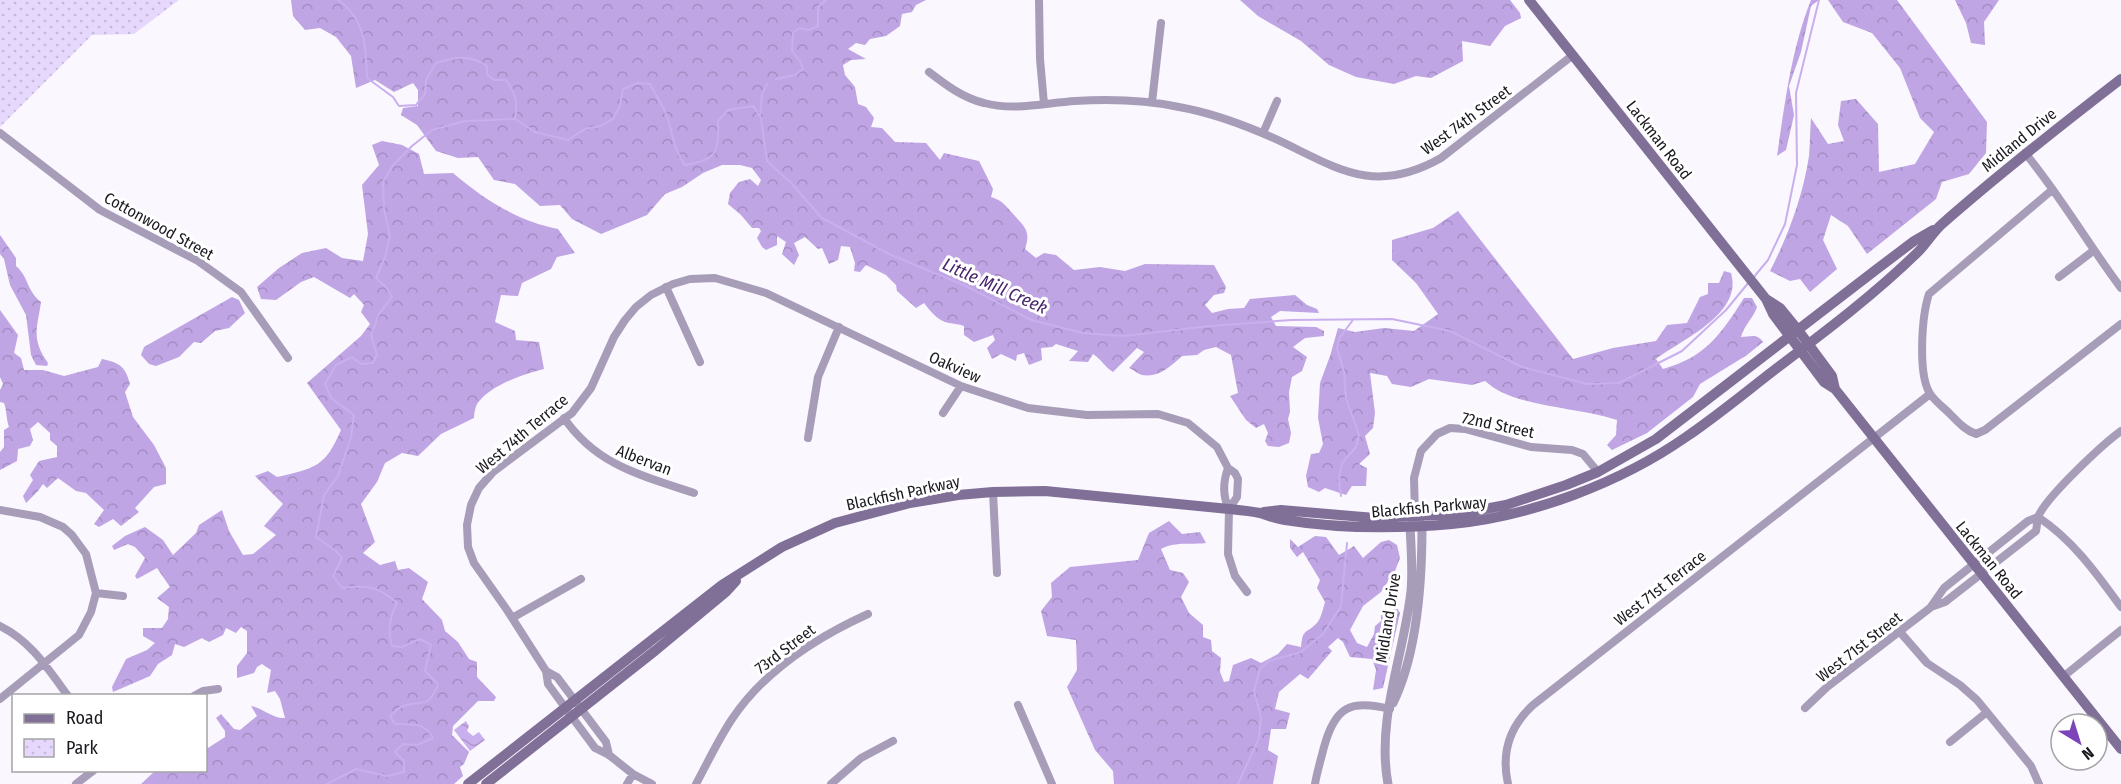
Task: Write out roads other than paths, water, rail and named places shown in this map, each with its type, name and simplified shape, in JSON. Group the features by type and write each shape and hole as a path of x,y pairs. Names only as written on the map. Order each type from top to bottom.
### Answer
{"main road":[{"name":"Lackman Road","path":"1529,0 1766,299 1780,308 1793,333 1804,348 1832,376 1835,389 1873,439 2121,749"},
{"name":"Midland Drive","path":"1793,333 1914,241 1939,226 2025,153 2121,79"},
{"name":"Midland Drive","path":"1804,348 1921,250 1939,226"},
{"name":"Blackfish Parkway","path":"1416,523 1506,505 1598,472 1656,439 1793,333"},
{"name":"Blackfish Parkway","path":"486,784 722,585 782,548 836,523 910,503 958,495 1045,491 1258,513 1281,510 1416,523 1473,521 1546,504 1636,467 1685,438 1804,348"},
{"name":"Blackfish Parkway","path":"468,784 568,713"}],"street":[{"path":"1039,0 1040,59 1044,104"},
{"path":"1152,102 1161,23"},
{"name":"West 74th Street","path":"929,72 963,96 1002,107 1097,100 1152,102 1200,111 1263,133 1328,165 1383,177 1421,170 1441,158 1573,55"},
{"path":"1263,133 1277,101"},
{"name":"Cottonwood Street","path":"0,133 100,210 198,261 241,292 288,358"},
{"path":"2025,153 2121,288"},
{"path":"2052,190 1929,294 1924,308 1923,352 1924,379 1930,394 1967,431 1976,434 1985,430 2121,324"},
{"path":"2059,277 2093,251"},
{"name":"Oakview","path":"666,287 690,279 715,278 766,293 961,386 1028,408 1088,415 1158,414 1188,423 1217,447 1228,468 1235,473 1238,479 1237,496 1229,509 1227,540 1230,565 1247,592"},
{"path":"666,287 700,362"},
{"name":"West 74th Terrace","path":"546,671 474,563 468,547 467,525 471,505 479,488 493,472 572,413 591,388 614,337 625,320 636,307 666,287"},
{"path":"808,438 818,377 838,327"},
{"path":"943,413 961,386"},
{"name":"West 71st Terrace","path":"1508,784 1506,754 1513,730 1525,712 1930,394"},
{"name":"Albervan","path":"564,418 584,443 611,463 694,493"},
{"name":"72nd Street","path":"1416,523 1414,478 1420,451 1437,434 1450,429 1465,429 1531,447 1572,450 1583,454 1598,472"},
{"path":"2121,431 2106,442 2077,471 2038,517 2051,525 2087,562 2121,607"},
{"name":"Oakview","path":"1228,468 1224,478 1224,498 1229,509"},
{"path":"993,492 997,573"},
{"path":"0,510 40,517 63,526 86,554 96,593 91,612 79,634 0,699"},
{"name":"West 71st Street","path":"1806,708 1827,687 1930,608 1944,588 1973,564 2028,521 2038,517 2036,531 1945,602 1930,608"},
{"name":"Midland Drive","path":"1388,784 1385,743 1392,687 1411,591 1416,523"},
{"path":"512,618 580,579"},
{"path":"96,593 123,596"},
{"name":"73rd Street","path":"696,784 732,718 766,678 826,634 868,614"},
{"path":"0,626 13,632 29,646 66,694"},
{"path":"2064,676 2121,630"},
{"path":"1900,632 1928,663 1970,692 2031,766 2040,784"},
{"path":"546,671 556,677 606,742 609,755"},
{"path":"546,671 548,684 595,748 652,784"},
{"path":"198,694 218,689"},
{"path":"1315,784 1329,731 1334,721 1344,711 1357,705 1366,704 1390,709"},
{"path":"1018,705 1052,784"},
{"path":"1950,742 1987,711"},
{"path":"831,784 861,758 893,741"},
{"path":"76,784 93,772"},
{"path":"627,784 633,774"}],"water":[{"path":"466,721 469,726 467,731 473,736 479,732 485,740 470,751 454,730"}],"waterway":[{"name":"Little Mill Creek","path":"338,0 354,16 363,35 367,78 393,97 399,106 416,105 425,94 426,80 436,63 456,58 468,58 487,66 487,74 494,80 506,80 515,98 515,119 535,132 568,140 585,129 600,126 613,119 620,106 623,89 638,83 650,84 663,106 676,147 685,165 704,160 714,153 718,140 718,121 728,110 753,106 761,118 767,161 791,183 822,218 889,254 966,286 1031,320 1083,333 1123,336 1291,320 1392,319 1450,331 1522,367 1587,384 1619,383 1682,351 1726,310 1749,282"},
{"path":"776,79 795,75 803,69 792,51 793,33 799,28 809,30 818,26 818,7 826,0"},
{"name":"Little Mill Creek","path":"1753,278 1768,260 1785,224 1797,165 1796,93 1819,0"},
{"path":"760,116 762,94 767,84"},
{"path":"327,784 356,769 387,776 404,772 404,761 395,752 403,744 417,745 433,738 422,727 412,724 395,724 390,716 403,706 428,701 438,684 425,671 431,645 420,639 402,647 392,646 390,624 397,603 384,593 372,588 358,586 342,588 333,576 342,558 316,537 324,495 338,476 351,437 354,415 331,398 325,384 336,365 352,357 361,364 373,363 377,355 371,335 379,314 392,297 386,287 376,278 385,257 390,236 384,209 383,182 393,165 432,130 465,121 515,119"},
{"path":"1341,496 1339,479 1342,463 1356,447 1359,435 1346,398 1344,372 1337,348 1340,337 1353,320"},
{"path":"1238,784 1259,738 1261,717 1254,691 1260,669 1269,661 1301,652 1323,634 1341,606 1347,543"}]}
